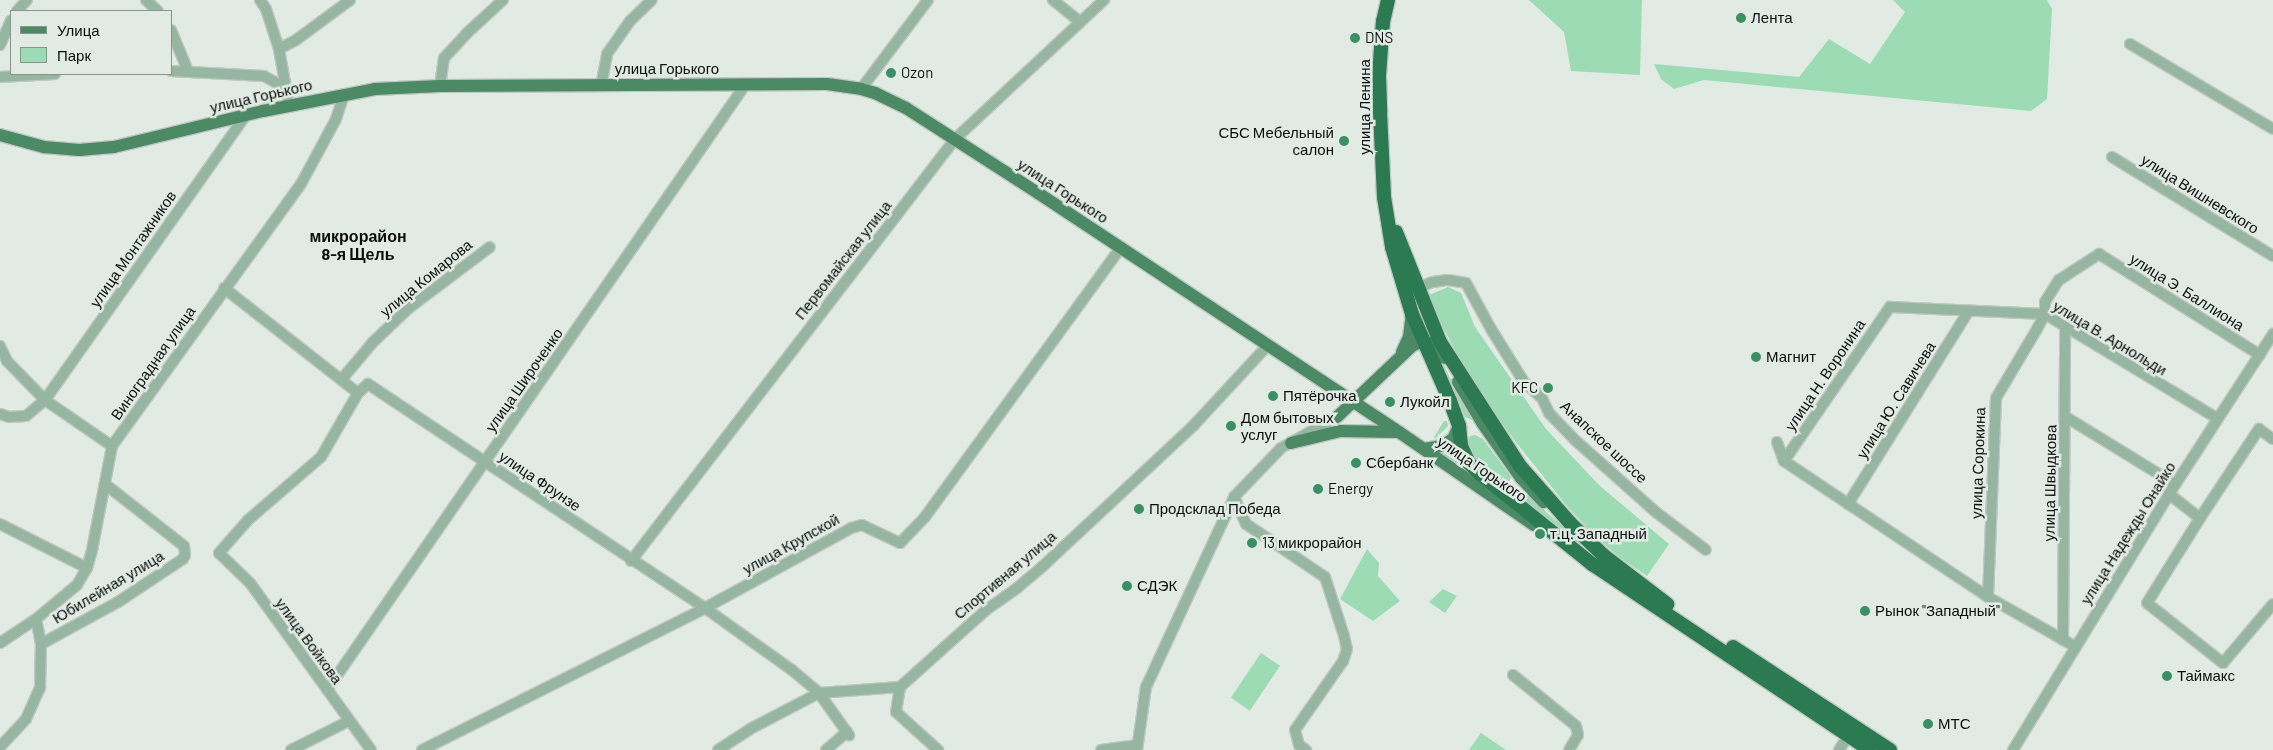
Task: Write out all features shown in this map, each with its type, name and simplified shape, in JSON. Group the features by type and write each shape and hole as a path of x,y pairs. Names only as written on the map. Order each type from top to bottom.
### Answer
{"highway":[{"name":"улица Ленина","path":"1387,213 1381,160 1379,76 1383,21 1388,0"},
{"path":"1387,213 1440,342 1526,473 1570,523 1603,555 1668,605 1851,731 1870,750"},
{"path":"1387,213 1392,247 1412,314 1459,426 1461,446 1469,463 1480,474 1592,564 1851,731 1890,750"}],"main road":[{"name":"улица Горького","path":"0,135 44,146 79,150 114,146 289,106 375,89 440,86 827,84 874,92 906,108 1121,248 1399,432 1592,564"},
{"path":"1400,356 1409,338 1412,314"},
{"path":"1337,417 1380,388 1434,329"},
{"path":"1356,404 1400,356 1412,346 1424,342 1432,343 1441,352 1483,424 1521,478 1564,524 1608,565 1673,615 1685,616"},
{"path":"1424,449 1441,446 1453,439 1459,426"},
{"path":"1291,443 1340,431 1375,430 1399,432"}],"street":[{"path":"18,10 27,0"},
{"path":"146,0 157,10"},
{"path":"260,0 266,9 278,49 289,106"},
{"path":"278,49 296,40 350,0"},
{"path":"440,86 444,58 466,34 503,0"},
{"path":"601,86 607,54 630,21 652,0"},
{"path":"861,89 928,0"},
{"path":"1053,0 1080,22"},
{"name":"Первомайская улица","path":"631,561 955,140 1104,0"},
{"path":"0,45 10,22"},
{"path":"172,32 188,71"},
{"path":"2130,44 2273,129"},
{"path":"172,71 264,76 286,88"},
{"path":"0,77 37,75"},
{"name":"улица Широченко","path":"326,690 486,462 745,85"},
{"name":"Виноградная улица","path":"0,643 36,619 77,585 87,568 112,446 224,288 301,184 336,119 344,94"},
{"name":"улица Монтажников","path":"0,414 9,417 26,416 44,400 246,116"},
{"name":"улица Вишневского","path":"2112,157 2273,256"},
{"name":"улица Комарова","path":"342,379 373,342 409,308 490,246"},
{"name":"улица Крупской","path":"422,750 705,608 851,528 862,525 900,543 925,517 1121,248"},
{"name":"улица Сорокина","path":"1988,596 1996,398 2044,314 2045,302 2059,280 2099,254"},
{"name":"улица Э. Баллиона","path":"2099,254 2260,355"},
{"name":"Анапское шоссе","path":"1417,288 1441,281 1466,282 1491,329 1521,378 1528,387 1542,398 1549,413 1575,440 1636,494 1706,550"},
{"path":"224,288 358,393"},
{"name":"улица В. Арнольди","path":"1890,307 2044,314 2217,418"},
{"name":"улица Н. Воронина","path":"1784,461 1890,307"},
{"name":"улица Ю. Савичева","path":"1848,504 1968,312"},
{"name":"улица Швыдкова","path":"2063,640 2066,417 2065,328"},
{"name":"улица Надежды Онайко","path":"2012,750 2169,494 2273,334"},
{"name":"Спортивная улица","path":"900,688 986,610 1017,588 1043,566 1194,425 1268,345"},
{"path":"0,346 7,361 44,400 112,446"},
{"name":"улица Фрунзе","path":"358,393 368,384 631,561 705,608 792,670 819,693 848,733 826,750"},
{"name":"улица Войкова","path":"358,393 321,457 248,520 219,553 250,583 371,750"},
{"path":"1101,750 1137,747 1146,688 1234,497 1267,460 1291,443 1337,417"},
{"path":"2066,417 2176,484"},
{"path":"2273,439 2259,429 2147,603 2223,663 2273,604"},
{"path":"1777,442 1784,461 1988,596 2076,647"},
{"name":"Юбилейная улица","path":"41,644 118,602 183,559 186,551 184,546 105,484"},
{"path":"2169,494 2200,518"},
{"path":"1234,497 1246,524 1325,577 1344,636 1347,650 1343,661 1295,730 1299,745 1306,750"},
{"path":"0,524 87,568"},
{"name":"Юбилейная улица","path":"0,747 26,719 40,687 41,644 36,619"},
{"path":"1513,675 1576,726 1578,735 1569,750"},
{"path":"718,750 750,729 819,693 900,688 896,712 938,750"},
{"path":"291,750 350,721"},
{"path":"1839,750 1851,731"}],"green space":[{"path":"1529,0 1642,0 1640,75 1571,71 1564,32"},
{"path":"1893,0 2047,0 2052,9 2047,99 2031,111 1704,80 1674,89 1661,79 1654,64 1799,77 1829,39 1870,64 1905,12"},
{"path":"1448,287 1461,293 1475,327 1546,429 1600,486 1669,544 1647,576 1619,557 1594,535 1566,505 1473,384 1429,301 1429,295"},
{"path":"1416,305 1450,378 1478,422 1465,417 1430,345"},
{"path":"1444,421 1447,421 1448,426 1435,439 1434,437"},
{"path":"1475,435 1483,439 1511,477 1507,486 1502,485 1471,457 1467,441 1470,436"},
{"path":"1453,443 1458,455 1462,467 1436,449"},
{"path":"1524,486 1546,512 1575,537 1573,539 1517,496"},
{"path":"1367,549 1379,563 1378,576 1400,601 1373,621 1340,599"},
{"path":"1443,589 1457,596 1445,613 1429,602"},
{"path":"1261,653 1280,666 1250,711 1231,698"},
{"path":"1481,733 1506,750 1469,750"}],"place":[{"name":"Лента","path":"1741,18"},
{"name":"DNS","path":"1355,38"},
{"name":"Ozon","path":"891,73"},
{"name":"СБС Мебельный салон","path":"1344,141"},
{"name":"Магнит","path":"1756,357"},
{"name":"KFC","path":"1548,388"},
{"name":"Пятёрочка","path":"1273,396"},
{"name":"Лукойл","path":"1390,402"},
{"name":"Дом бытовых услуг","path":"1231,426"},
{"name":"Сбербанк","path":"1356,463"},
{"name":"Energy","path":"1318,489"},
{"name":"Продсклад Победа","path":"1139,509"},
{"name":"т.ц. Западный","path":"1540,534"},
{"name":"13 микрорайон","path":"1252,543"},
{"name":"СДЭК","path":"1127,586"},
{"name":"Рынок \"Западный\"","path":"1865,611"},
{"name":"Таймакс","path":"2167,676"},
{"name":"МТС","path":"1928,724"}],"district":[{"name":"микрорайон 8-я Щель","path":"358,245"}]}
